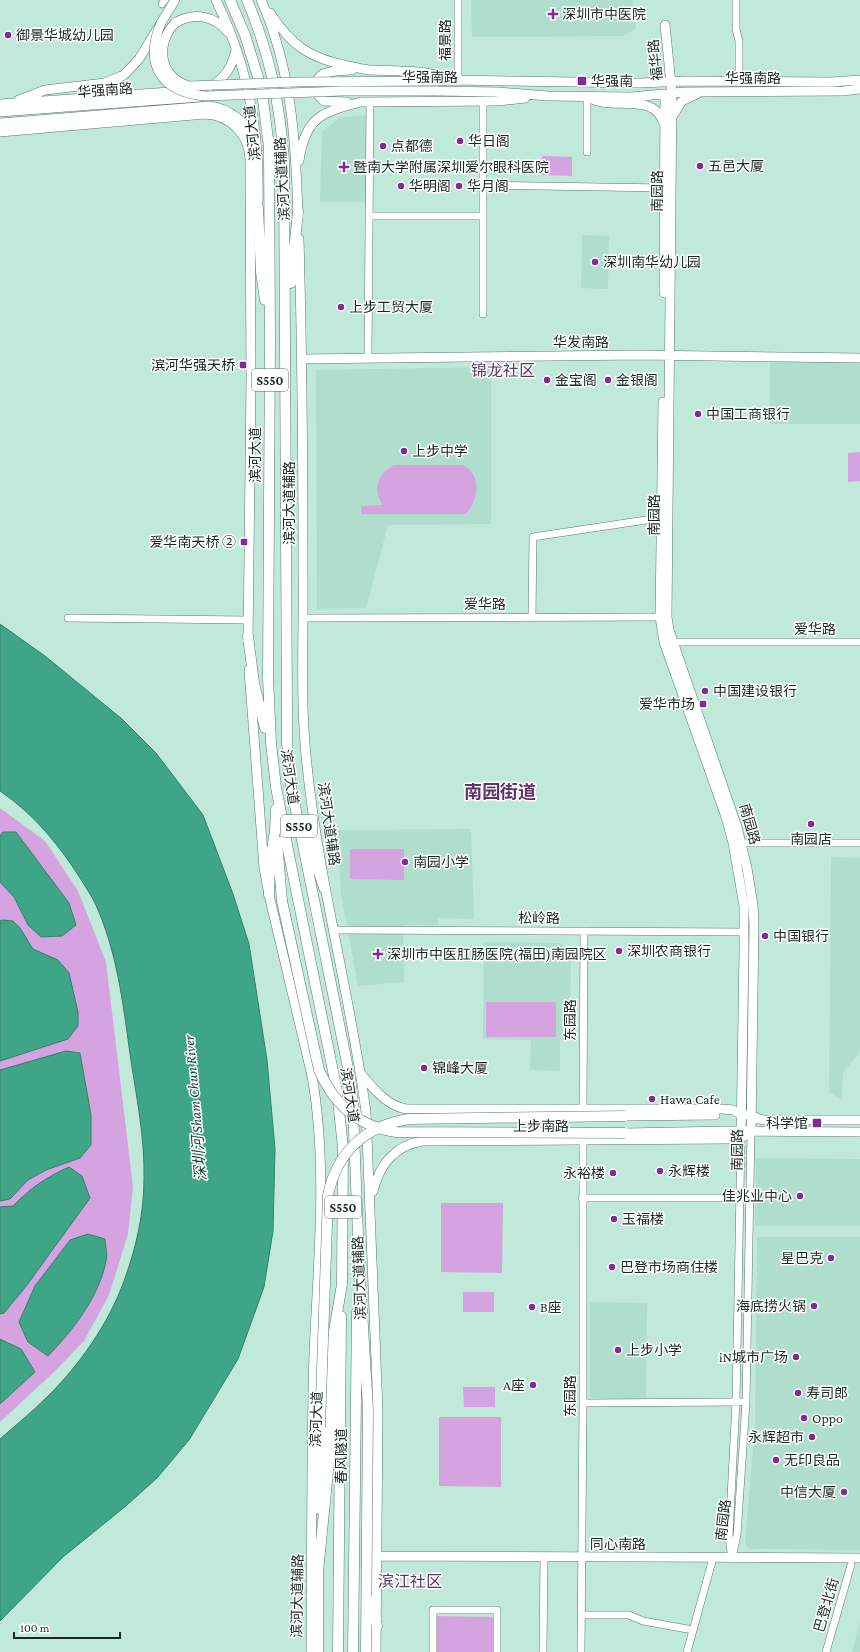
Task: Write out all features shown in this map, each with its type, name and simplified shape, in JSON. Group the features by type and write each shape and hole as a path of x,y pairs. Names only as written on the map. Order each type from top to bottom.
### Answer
{"highway":[{"name":"滨河大道","path":"230,0 252,57 263,100 266,120 269,174 270,339 268,678 269,722 273,766 340,1111 343,1148 342,1284 333,1337 329,1461 318,1572 318,1652"},
{"name":"滨河大道","path":"247,0 259,29 273,76 282,133 285,192 286,335 286,714 291,786 350,1078 355,1137 359,1261 368,1409 366,1652"},
{"path":"258,208 260,272 270,339"},
{"path":"286,335 298,211"},
{"path":"248,636 254,683 273,766"},
{"path":"291,786 324,888"},
{"path":"269,895 270,861 275,831 276,787"},
{"path":"275,831 280,866 282,901 319,1070 332,1094 350,1114 368,1124 396,1132 625,1133"},
{"path":"318,1572 320,1427 328,1195 335,1170 350,1148 359,1140 384,1125 409,1119 625,1116"},
{"name":"春风隧道","path":"353,1652 356,1318 359,1261"},
{"name":"春风隧道","path":"338,1652 342,1284"},
{"path":"367,1581 376,1626"}],"main road":[{"path":"3,104 45,90 97,85 118,79 130,71 139,59 175,0"},
{"name":"滨河大道辅路","path":"216,0 236,49 253,113 257,152 258,208 250,275"},
{"path":"262,2 291,40 308,53 328,62 370,70"},
{"name":"滨河大道辅路","path":"262,2 280,56 288,94 297,183 302,359 304,618 302,692 310,796 324,888 361,1074 368,1132 378,1411 376,1652"},
{"name":"华强南路","path":"232,37 220,25 206,17 190,16 175,23 165,37 162,51 165,65 171,75 183,84 196,87 296,82 456,80 641,83 671,81 830,82 860,80"},
{"path":"161,24 155,40 154,56 158,71 164,79 176,89 197,95 215,96"},
{"name":"福华路","path":"665,25 671,81 669,94"},
{"name":"华强南路","path":"3,104 200,90 218,83 228,72 233,62 236,49"},
{"path":"456,80 426,72 370,70 329,71 324,73 318,79 317,90 321,99 331,102 483,101 548,96"},
{"path":"641,83 641,96"},
{"name":"华强南路","path":"0,112 215,96 343,92 436,91 499,92 548,96 641,96 703,92 843,91 860,89"},
{"path":"587,96 594,101 607,104 647,105 656,110 668,123 682,101 694,94 703,92"},
{"name":"南园路","path":"666,356 665,188 669,94"},
{"path":"297,183 300,154 307,133 312,125 323,114 332,110 365,102"},
{"path":"0,123 210,106 226,110 240,120 251,134 257,152"},
{"name":"滨河大道辅路","path":"0,132 209,114 225,119 239,129 248,144 250,159 251,381 248,620 249,683 264,868 312,1076 317,1107 320,1147 314,1366 311,1652"},
{"name":"南园路","path":"668,123 664,642 726,817 737,843 744,932 741,1134"},
{"name":"华发南路","path":"302,359 666,356 860,358"},
{"name":"南园路","path":"664,617 709,742 751,891 754,925 751,1131"},
{"name":"上步南路","path":"361,1074 380,1095 392,1104 401,1108 722,1109 733,1110 742,1115"},
{"path":"419,1109 410,1113 404,1122 404,1128 409,1137 413,1140 422,1141"},
{"name":"上步南路","path":"625,1116 752,1115 757,1119 763,1120 860,1120"},
{"name":"上步南路","path":"370,1208 376,1180 387,1159 402,1147 422,1141 728,1139 751,1131 860,1132"},
{"name":"上步南路","path":"625,1133 741,1134"},
{"name":"同心南路","path":"377,1556 544,1558 860,1558"}],"street":[{"name":"福景路","path":"456,80 458,0"},
{"path":"736,0 736,29 739,41 739,81"},
{"path":"587,96 587,152"},
{"path":"483,101 483,314"},
{"path":"365,102 369,216 368,358"},
{"path":"482,186 665,188"},
{"path":"369,216 482,216"},
{"path":"532,617 533,537 665,518"},
{"name":"爱华路","path":"304,618 664,617"},
{"path":"68,618 248,620"},
{"name":"爱华路","path":"674,642 860,642"},
{"path":"737,843 860,843"},
{"name":"松岭路","path":"332,930 744,932"},
{"name":"东园路","path":"583,1109 584,932"},
{"name":"南园路","path":"732,1558 737,1535 746,1402 751,1131"},
{"name":"南园路","path":"732,1558 729,1535 736,1402 741,1134"},
{"name":"东园路","path":"581,1652 584,1403 582,1198 583,1140"},
{"path":"582,1198 740,1198"},
{"path":"584,1403 746,1402"},
{"path":"543,1652 544,1558"},
{"path":"687,1652 713,1558"},
{"name":"巴登北街","path":"826,1652 851,1565"},
{"path":"433,1652 433,1610 497,1610 497,1652"},
{"path":"581,1615 629,1615 643,1621 693,1630"}],"shaded area":[{"name":"深圳市中医院","path":"471,0 633,0 636,28 624,36 472,37"},
{"name":"暨南大学附属深圳爱尔眼科医院","path":"367,115 366,202 320,202 322,132 339,118"},
{"path":"542,156 572,157 572,176 542,175"},
{"name":"深圳南华幼儿园","path":"582,235 609,236 608,289 581,288"},
{"path":"770,360 860,361 860,424 770,424"},
{"name":"上步中学","path":"491,367 491,524 388,525 366,608 317,609 316,370"},
{"path":"860,452 860,481 848,482 848,453"},
{"path":"394,465 462,465 469,469 476,481 476,495 470,508 466,514 361,514 361,506 383,505 378,494 378,483 384,473"},
{"path":"0,808 45,841 78,891 106,962 133,1187 128,1234 109,1295 84,1341 53,1373 0,1422"},
{"name":"南园小学","path":"471,829 474,919 438,918 438,925 403,925 404,982 358,986 341,894 337,830"},
{"path":"350,849 404,849 404,880 350,879"},
{"path":"831,857 860,858 860,1051 843,1073 842,1100 829,1092"},
{"path":"484,942 561,943 571,954 570,1040 560,1040 560,1071 530,1070 531,1040 483,1039"},
{"path":"486,1002 556,1002 556,1037 486,1037"},
{"path":"756,1158 860,1159 860,1226 755,1226"},
{"path":"441,1203 503,1203 502,1273 441,1272"},
{"name":"iN城市广场","path":"757,1237 860,1237 860,1550 749,1549 745,1543 755,1425"},
{"path":"463,1292 494,1292 494,1312 463,1312"},
{"name":"上步小学","path":"590,1302 647,1303 646,1399 590,1398"},
{"path":"463,1387 495,1387 495,1407 464,1407"},
{"path":"439,1417 501,1417 501,1487 439,1486"},
{"path":"434,1616 493,1617 493,1652 434,1652"},
{"path":"860,1622 860,1652 852,1652"}],"water":[{"name":"深圳河 Sham Chun River","path":"0,624 45,656 122,719 156,753 203,815 233,894 249,944 267,1060 275,1149 273,1231 264,1287 238,1359 189,1440 157,1478 127,1505 63,1557 0,1621 0,1439 41,1403 70,1372 92,1343 118,1297 136,1243 141,1218 144,1192 144,1163 142,1132 122,996 114,958 103,921 90,894 65,855 35,820 0,791"},
{"path":"3,832 16,832 69,903 76,925 62,936 41,937 28,925 14,897 0,882 0,836"},
{"path":"0,921 13,921 20,928 33,949 58,960 69,973 78,1012 78,1026 68,1039 0,1061"},
{"path":"66,1051 80,1053 91,1115 91,1145 80,1158 46,1170 28,1180 10,1199 0,1201 0,1070"},
{"path":"69,1167 82,1176 90,1198 27,1285 4,1313 0,1314 0,1207 13,1206 26,1193 53,1175"},
{"path":"88,1234 105,1239 107,1258 103,1274 98,1287 84,1312 67,1335 48,1356 28,1342 19,1322 35,1286 70,1240"},
{"path":"0,1339 21,1349 35,1372 0,1404"}],"place":[{"name":"深圳市中医院","path":"553,14"},
{"name":"御景华城幼儿园","path":"8,35"},
{"name":"华强南","path":"582,81"},
{"name":"华日阁","path":"460,141"},
{"name":"点都德","path":"383,146"},
{"name":"五邑大厦","path":"700,166"},
{"name":"暨南大学附属深圳爱尔眼科医院","path":"344,167"},
{"name":"华明阁","path":"401,186"},
{"name":"华月阁","path":"459,186"},
{"name":"深圳南华幼儿园","path":"595,262"},
{"name":"上步工贸大厦","path":"341,307"},
{"name":"滨河华强天桥","path":"243,365"},
{"name":"金宝阁","path":"547,380"},
{"name":"金银阁","path":"608,380"},
{"name":"中国工商银行","path":"698,414"},
{"name":"上步中学","path":"404,451"},
{"name":"爱华南天桥 ②","path":"244,542"},
{"name":"中国建设银行","path":"705,691"},
{"name":"爱华市场","path":"703,704"},
{"name":"南园店","path":"811,824"},
{"name":"南园小学","path":"405,862"},
{"name":"中国银行","path":"765,936"},
{"name":"深圳农商银行","path":"619,951"},
{"name":"深圳市中医肛肠医院(福田)南园院区","path":"378,954"},
{"name":"锦峰大厦","path":"424,1068"},
{"name":"Hawa Cafe","path":"652,1099"},
{"name":"科学馆","path":"817,1123"},
{"name":"永辉楼","path":"660,1171"},
{"name":"永裕楼","path":"613,1173"},
{"name":"佳兆业中心","path":"800,1196"},
{"name":"玉福楼","path":"614,1219"},
{"name":"星巴克","path":"831,1258"},
{"name":"巴登市场商住楼","path":"612,1267"},
{"name":"海底捞火锅","path":"814,1306"},
{"name":"B座","path":"532,1307"},
{"name":"上步小学","path":"618,1350"},
{"name":"iN城市广场","path":"796,1357"},
{"name":"A座","path":"533,1385"},
{"name":"寿司郎","path":"798,1393"},
{"name":"Oppo","path":"804,1418"},
{"name":"永辉超市","path":"812,1437"},
{"name":"无印良品","path":"776,1460"},
{"name":"中信大厦","path":"844,1492"}],"district":[{"name":"锦龙社区","path":"503,370"},
{"name":"南园街道","path":"500,792"},
{"name":"滨江社区","path":"410,1581"}]}
